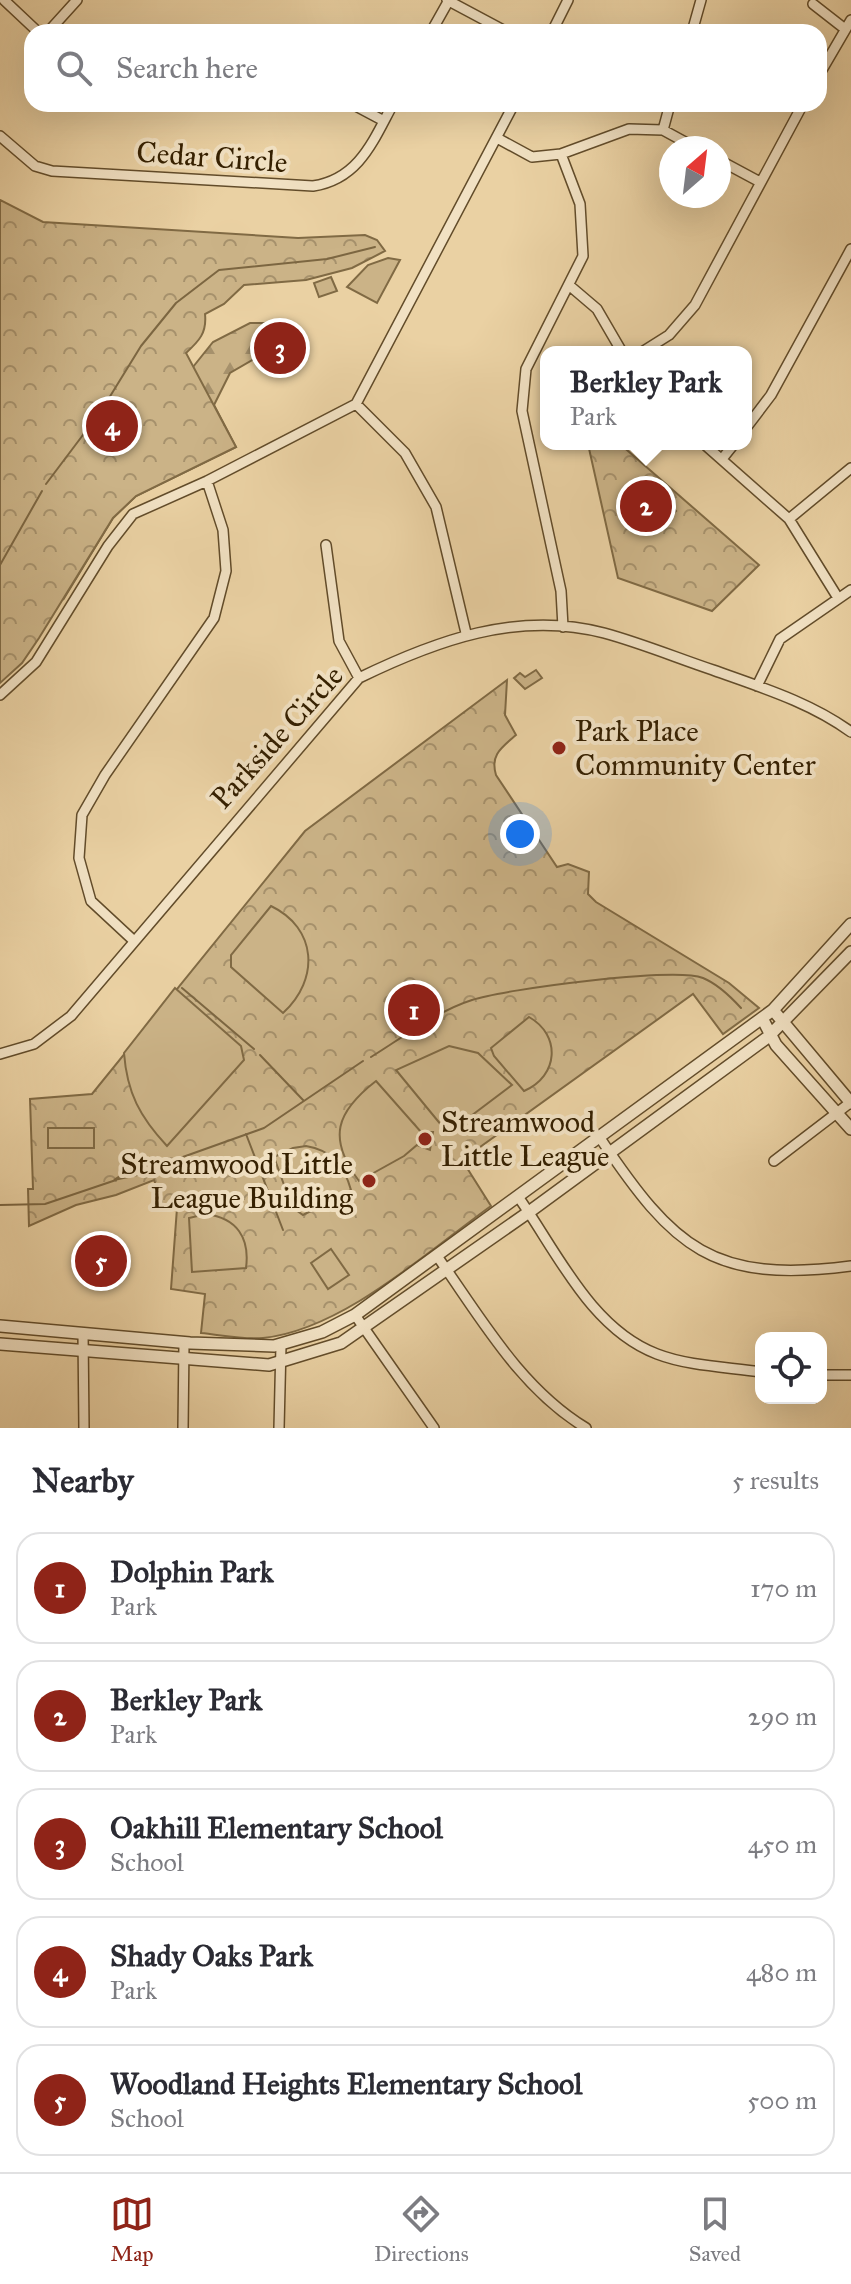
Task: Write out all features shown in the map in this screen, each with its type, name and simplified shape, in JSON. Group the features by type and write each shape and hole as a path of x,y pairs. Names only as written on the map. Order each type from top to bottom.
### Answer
{"street":[{"path":"4,0 30,24"},
{"path":"55,24 77,0"},
{"path":"435,24 448,0 492,24"},
{"path":"556,24 568,0"},
{"path":"694,24 701,0"},
{"path":"813,4 848,24 827,61"},
{"path":"367,112 384,121"},
{"name":"Cedar Circle","path":"0,136 35,166 52,171 304,186 331,182 352,169 368,152 389,112"},
{"path":"0,695 36,662 108,546 133,514 207,481 356,404 510,112"},
{"path":"663,130 668,112"},
{"path":"652,346 669,335 695,305 799,112"},
{"path":"497,138 532,157 561,154 629,129 663,130 674,136"},
{"path":"561,154 580,204 583,256 526,369 522,411 561,591 563,627"},
{"path":"731,166 760,182"},
{"path":"752,420 771,395 851,249"},
{"path":"570,286 597,309 619,346"},
{"path":"356,404 405,453 436,507 466,633"},
{"path":"711,450 789,519 838,598"},
{"path":"722,459 729,450"},
{"path":"789,519 851,468"},
{"path":"133,940 91,901 79,858 82,815 105,775 214,618 226,571 223,530 207,481"},
{"path":"326,545 339,641 359,678"},
{"path":"757,686 780,639 851,590"},
{"name":"Parkside Circle","path":"0,1054 34,1044 58,1028 84,1003 133,940 359,678 419,649 466,633 563,627 601,633 802,703 851,732"},
{"path":"0,1326 184,1343 281,1345 322,1332 355,1315 519,1198 767,1014 851,924"},
{"path":"0,1344 261,1365 280,1363 329,1348 365,1329 770,1036 851,952"},
{"path":"767,1014 783,1025 851,1103 774,1161"},
{"path":"767,1014 770,1036 851,1129"},
{"path":"600,1138 665,1224 705,1255 742,1265 791,1271 851,1266"},
{"path":"519,1198 597,1312 625,1337 659,1355 755,1371"},
{"path":"437,1256 537,1391 586,1428"},
{"path":"355,1315 434,1428"},
{"path":"83,1333 84,1428"},
{"path":"183,1428 184,1343"},
{"path":"279,1428 281,1345"},
{"path":"827,1375 851,1375"}],"green space":[{"path":"0,200 43,222 298,238 365,235 377,240 385,251 352,268 306,280 244,285 224,304 205,314 201,336 186,353 236,447 136,496 113,518 22,663 0,683"},
{"path":"388,258 400,260 377,303 347,287 368,265"},
{"path":"331,277 337,291 319,297 314,283"},
{"path":"250,323 284,323 290,338 230,373 214,405 236,447 136,496 113,518 63,600 193,367 213,342"},
{"path":"589,450 627,450 759,565 712,611 618,578"},
{"path":"666,501 676,511 660,527 650,518"},
{"path":"536,670 542,678 525,689 514,678 520,673 525,677"},
{"path":"507,680 505,715 516,735 496,757 496,775 557,867 568,864 589,872 588,894 596,902 729,983 759,1008 723,1034 693,994 462,1160 491,1206 383,1286 353,1305 293,1332 263,1338 201,1333 205,1294 171,1289 177,1208 163,1205 154,1180 116,1195 76,1205 29,1226 28,1189 33,1189 30,1099 92,1094 305,831"},
{"path":"271,906 297,927 308,955 308,970 303,985 283,1013 231,967 231,955"},
{"path":"175,988 241,1046 244,1060 167,1146 136,1104 124,1053"},
{"path":"529,1017 547,1034 552,1055 544,1076 524,1091 494,1056 491,1048"},
{"path":"449,1046 478,1053 512,1085 455,1128 442,1126 396,1070"},
{"path":"376,1081 421,1132 433,1132 430,1150 417,1145 404,1156 359,1181 343,1152 340,1126 352,1104"},
{"path":"48,1128 94,1128 94,1148 48,1148"},
{"path":"306,1146 323,1151 335,1160 345,1173 351,1190 303,1215 292,1207 274,1157"},
{"path":"206,1214 226,1220 239,1231 246,1247 246,1268 192,1272 189,1218"},
{"path":"331,1249 349,1275 328,1289 311,1263"}],"shaded area":[{"path":"147,1165 152,1172 114,1180 132,1168"}],"waterway":[{"path":"46,484 101,411 141,346 176,303 219,270 327,259 375,247"},
{"path":"0,565 42,491"},
{"path":"371,1057 459,1005 490,995 552,985 626,977 686,975 714,984 741,1008"},
{"path":"182,988 254,1049"},
{"path":"260,1055 303,1100"},
{"path":"152,1168 264,1128 363,1061"},
{"path":"246,1134 283,1230"},
{"path":"0,1205 45,1204 116,1180"}],"place":[{"name":"Oakhill Elementary School","path":"280,348"},
{"name":"Shady Oaks Park","path":"112,426"},
{"name":"Berkley Park","path":"646,506"},
{"name":"Park Place Community Center","path":"559,748"},
{"name":"Dolphin Park","path":"414,1010"},
{"name":"Streamwood Little League","path":"425,1139"},
{"name":"Streamwood Little League Building","path":"369,1181"},
{"name":"Woodland Heights Elementary School","path":"101,1261"}]}
